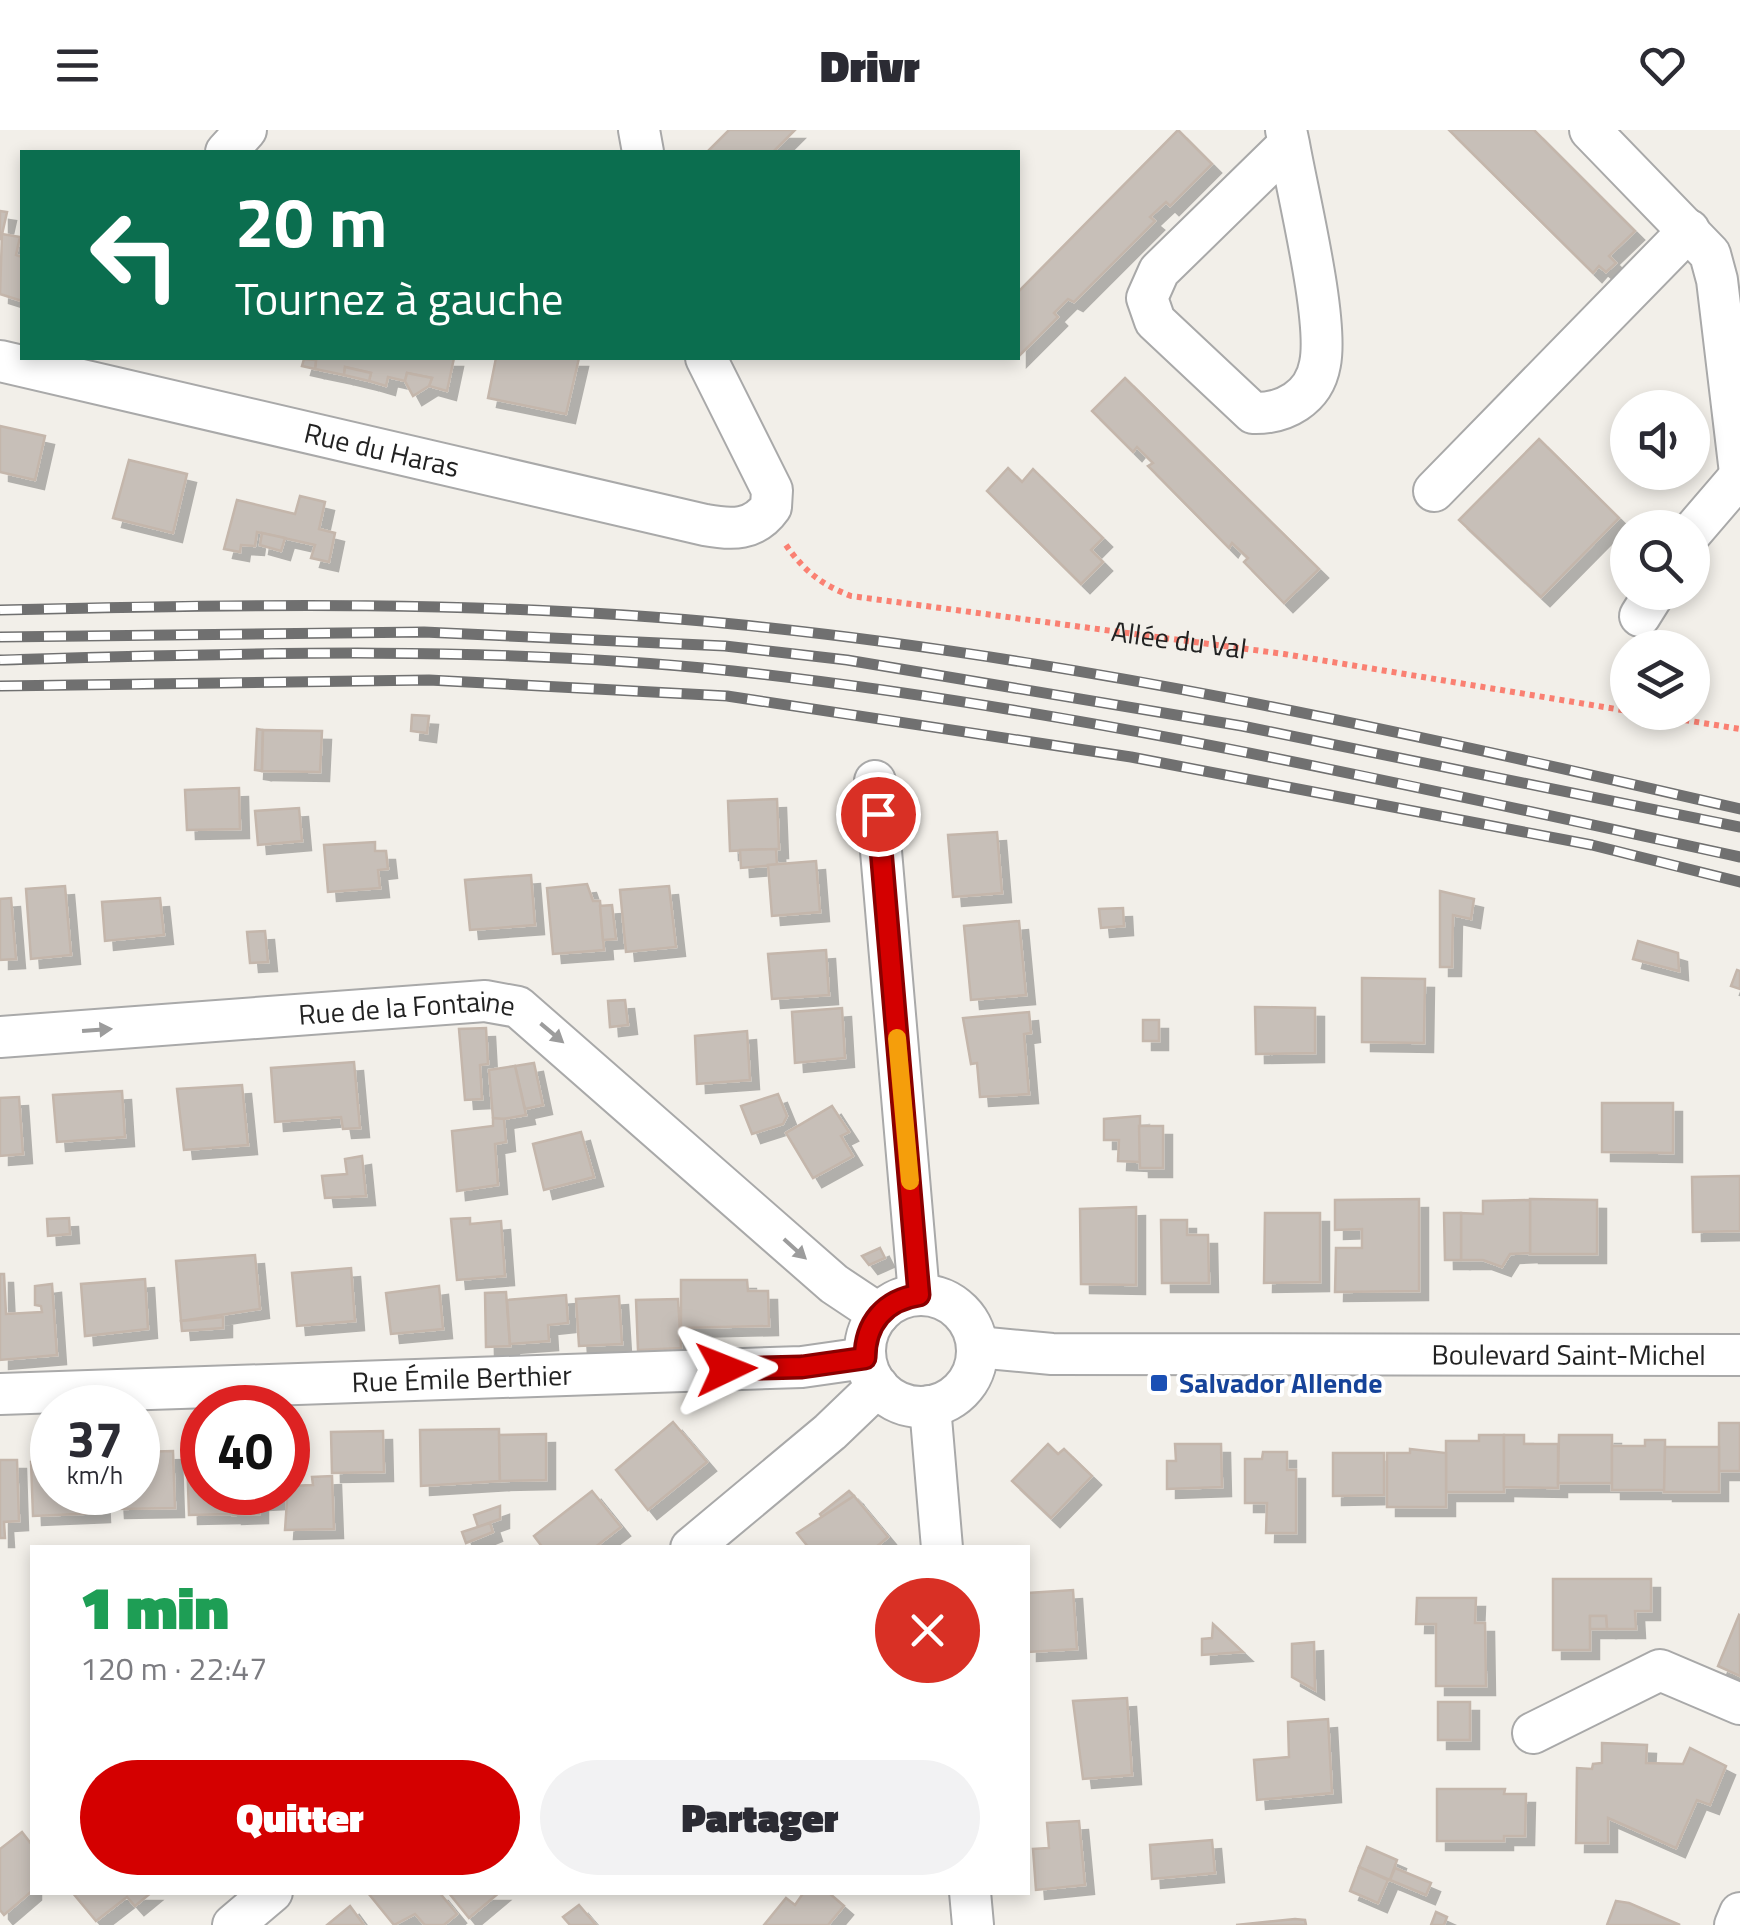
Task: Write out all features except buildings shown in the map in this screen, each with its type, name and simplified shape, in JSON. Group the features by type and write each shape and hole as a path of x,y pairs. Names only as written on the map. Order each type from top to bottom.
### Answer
{"street":[{"path":"228,150 246,130"},
{"path":"1590,130 1710,254 1718,280 1740,475 1710,511"},
{"path":"1288,137 1320,328 1320,366 1313,384 1288,409 1253,413 1155,321 1148,298 1158,272 1288,137"},
{"path":"1434,491 1689,230"},
{"path":"707,360 772,490 771,507 764,516"},
{"name":"Rue du Haras","path":"0,361 124,374 705,526 750,526 764,516"},
{"path":"875,781 919,1295"},
{"name":"Rue de la Fontaine","path":"0,1037 485,1001 518,1007 834,1284 879,1314"},
{"path":"919,1295 936,1297 959,1310 977,1347 976,1362 965,1386 955,1396 930,1406 904,1404 872,1372 868,1332 879,1314 897,1300 919,1295"},
{"name":"Boulevard Saint-Michel","path":"977,1347 1052,1354 1740,1355"},
{"name":"Rue Émile Berthier","path":"0,1394 802,1367 872,1372"},
{"path":"695,1545 830,1432 872,1372"},
{"path":"930,1406 942,1545"},
{"path":"1533,1732 1660,1670 1740,1704"},
{"path":"233,1925 268,1895"},
{"path":"970,1895 973,1925"},
{"path":"1735,1925 1740,1913"}],"path":[{"name":"Allée du Val","path":"764,516 802,567 826,587 851,596 1284,654 1610,708"},
{"path":"1710,724 1740,729"}],"railway":[{"path":"0,610 275,605 458,607 733,624 987,656 1239,700 1740,809"},
{"path":"0,637 424,632 725,646 847,660 1242,726 1740,827"},
{"path":"0,660 459,654 733,671 1112,727 1364,776 1740,857"},
{"path":"0,686 429,680 727,696 1131,757 1592,845 1740,882"}],"slow traffic":[{"path":"897,1038 910,1181"}],"place":[{"name":"Salvador Allende","path":"1159,1383"}],"route":[{"path":"726,1369 802,1367 865,1358 868,1332 875,1318 897,1300 919,1295 878,814"}]}
